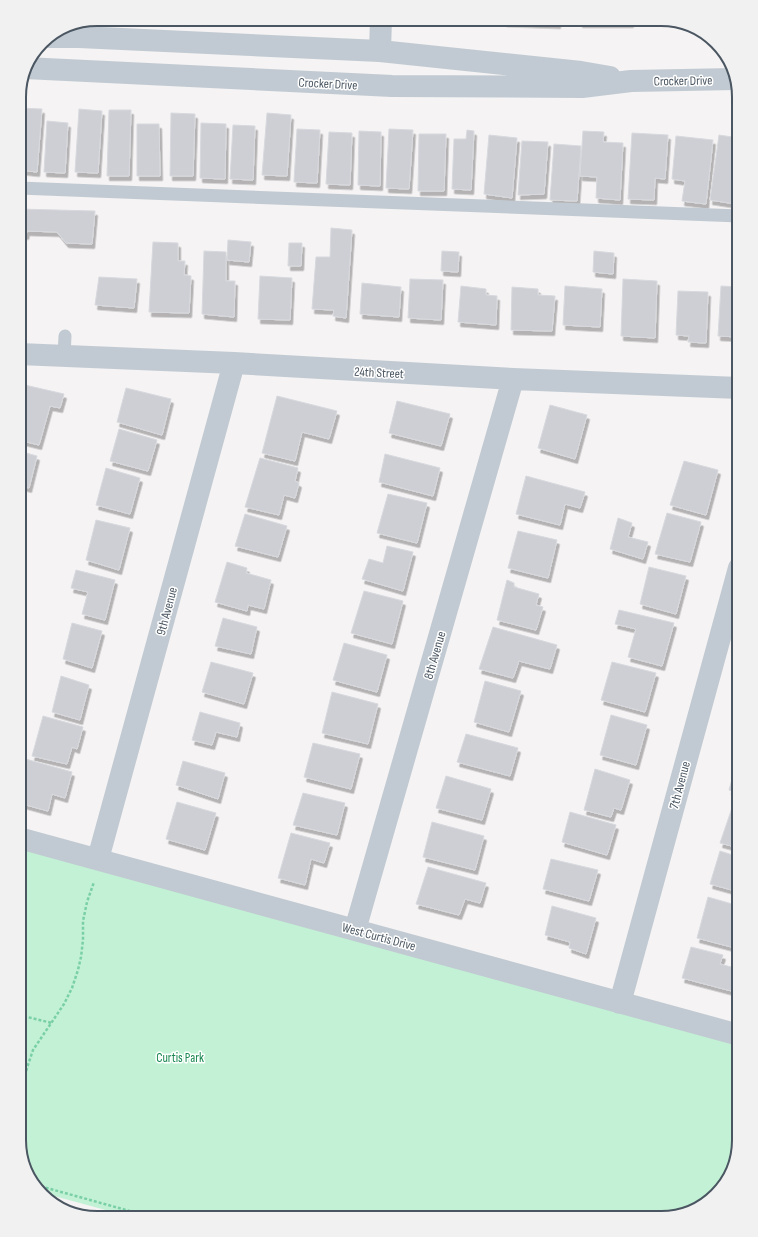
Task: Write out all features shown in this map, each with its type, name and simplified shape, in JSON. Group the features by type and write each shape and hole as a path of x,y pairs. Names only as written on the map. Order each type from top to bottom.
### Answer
{"street":[{"path":"380,51 381,26"},
{"name":"Crocker Drive","path":"58,37 380,51 581,72 631,80"},
{"name":"Crocker Drive","path":"32,68 392,86 582,87 631,80 730,79"},
{"name":"24th Street","path":"26,353 65,346 234,363 513,379 732,388"},
{"name":"9th Avenue","path":"98,860 234,363"},
{"name":"8th Avenue","path":"355,930 513,379"},
{"name":"7th Avenue","path":"620,1002 732,594"},
{"name":"West Curtis Drive","path":"26,840 732,1033"}],"lane":[{"path":"26,188 732,216"}],"path":[{"path":"26,1075 34,1050 64,1004 78,970 83,940 83,921 94,881"},
{"path":"26,1016 52,1024"},
{"path":"44,1187 130,1211"}],"green space":[{"name":"Curtis Park","path":"26,848 732,1040 732,1140 730,1159 723,1176 708,1193 693,1204 680,1209 661,1211 109,1211 53,1196 38,1180 33,1172 27,1154"}],"building":[{"path":"26,108 42,109 37,172 26,171"},
{"path":"79,109 102,111 98,173 75,172"},
{"path":"109,110 131,110 129,176 107,176"},
{"path":"171,113 195,114 193,176 170,176"},
{"path":"267,113 291,115 287,176 262,175"},
{"path":"47,121 68,123 65,173 44,172"},
{"path":"201,123 226,124 225,179 200,178"},
{"path":"137,124 159,124 160,176 137,176"},
{"path":"233,125 255,126 253,180 230,179"},
{"path":"297,129 320,130 317,183 294,182"},
{"path":"389,129 413,130 409,189 386,188"},
{"path":"467,130 474,131 471,190 452,189 454,139 466,139"},
{"path":"359,131 381,132 380,186 358,185"},
{"path":"583,131 604,132 603,142 623,143 620,200 596,198 597,177 580,176"},
{"path":"329,132 352,133 350,185 326,184"},
{"path":"632,133 668,135 665,179 655,178 654,200 628,199"},
{"path":"419,134 446,134 444,191 418,191"},
{"path":"489,135 517,138 512,198 484,194"},
{"path":"719,135 732,137 732,203 710,200"},
{"path":"676,136 713,140 706,204 682,201 685,181 672,179"},
{"path":"522,141 548,142 544,194 518,195"},
{"path":"554,144 581,146 577,201 550,200"},
{"path":"26,209 95,211 92,244 66,243 57,232 27,231 26,235"},
{"path":"331,228 352,230 346,318 333,316 334,310 312,309 316,257 330,257"},
{"path":"228,240 251,242 249,262 227,260"},
{"path":"153,242 178,243 178,261 185,261 184,275 191,276 189,313 149,312"},
{"path":"289,243 302,243 301,266 288,266"},
{"path":"204,251 226,252 226,281 235,281 234,317 202,314"},
{"path":"442,251 459,252 458,272 441,271"},
{"path":"594,251 614,253 613,274 593,272"},
{"path":"260,276 292,278 290,320 258,319"},
{"path":"99,277 137,279 134,308 95,305"},
{"path":"410,279 443,280 441,320 408,318"},
{"path":"623,279 657,281 655,338 621,336"},
{"path":"362,283 401,287 399,317 360,314"},
{"path":"461,286 486,289 486,295 497,296 496,325 458,322"},
{"path":"565,286 602,289 600,327 563,325"},
{"path":"721,286 732,287 732,337 718,336"},
{"path":"512,287 538,289 538,295 555,296 552,331 511,330"},
{"path":"678,291 708,292 706,343 688,342 689,336 676,335"},
{"path":"26,385 64,394 60,408 50,406 39,445 26,442"},
{"path":"126,388 171,399 162,435 117,422"},
{"path":"277,396 337,411 329,439 302,432 295,461 262,453"},
{"path":"397,401 450,414 441,446 389,433"},
{"path":"550,405 587,415 575,459 538,448"},
{"path":"119,429 157,440 148,471 110,461"},
{"path":"26,453 37,456 29,488 26,487"},
{"path":"385,454 440,468 433,496 379,482"},
{"path":"260,458 298,468 295,481 299,483 295,498 284,495 279,515 245,507"},
{"path":"684,461 718,470 706,515 670,505"},
{"path":"106,468 140,478 130,514 96,505"},
{"path":"526,476 585,492 580,508 565,504 560,525 516,514"},
{"path":"388,494 427,503 417,543 377,533"},
{"path":"667,513 701,522 690,562 655,554"},
{"path":"245,514 287,526 278,557 235,546"},
{"path":"618,518 632,523 628,537 648,542 643,559 610,549"},
{"path":"96,520 130,528 119,570 86,560"},
{"path":"518,531 557,540 548,578 508,568"},
{"path":"387,546 413,552 403,591 362,579 369,559 383,563"},
{"path":"227,562 247,568 246,573 271,580 264,609 248,605 247,611 215,602"},
{"path":"649,567 686,576 676,614 640,604"},
{"path":"76,570 115,580 105,620 82,614 88,592 71,588"},
{"path":"507,580 514,583 514,587 539,594 536,605 543,607 536,630 497,620"},
{"path":"364,591 403,601 392,644 351,633"},
{"path":"619,610 674,623 662,666 628,657 636,629 615,624"},
{"path":"223,618 257,627 251,654 215,646"},
{"path":"72,623 102,631 92,668 63,659"},
{"path":"493,627 557,645 550,669 519,661 513,678 479,669"},
{"path":"344,643 387,655 377,692 333,680"},
{"path":"211,662 253,673 244,704 202,692"},
{"path":"612,662 656,673 645,712 601,700"},
{"path":"61,676 89,685 80,720 52,712"},
{"path":"485,681 521,691 509,732 474,722"},
{"path":"332,692 378,704 368,744 322,733"},
{"path":"200,712 240,723 237,737 216,732 212,745 192,740"},
{"path":"611,715 647,725 636,765 600,755"},
{"path":"43,716 83,727 77,749 72,747 67,764 32,756"},
{"path":"466,734 518,748 510,776 457,762"},
{"path":"313,743 360,754 351,789 304,777"},
{"path":"26,759 72,772 65,798 52,794 48,811 26,805"},
{"path":"183,761 225,773 218,799 176,785"},
{"path":"595,769 630,780 621,810 614,808 611,817 584,810"},
{"path":"446,776 491,789 482,820 436,808"},
{"path":"732,780 732,791 729,790"},
{"path":"303,793 345,803 337,835 293,825"},
{"path":"177,802 216,813 205,850 166,839"},
{"path":"732,808 732,846 720,843"},
{"path":"570,812 616,825 607,855 562,842"},
{"path":"432,822 484,836 475,870 423,857"},
{"path":"291,833 330,843 324,863 311,859 305,885 278,878"},
{"path":"720,851 732,855 732,890 710,884"},
{"path":"551,859 598,870 589,901 543,889"},
{"path":"428,867 486,883 480,903 465,899 459,915 416,904"},
{"path":"708,897 732,904 732,947 697,938"},
{"path":"552,906 596,918 586,954 569,948 570,942 545,935"},
{"path":"691,947 723,955 720,964 732,967 732,991 682,978"}]}
